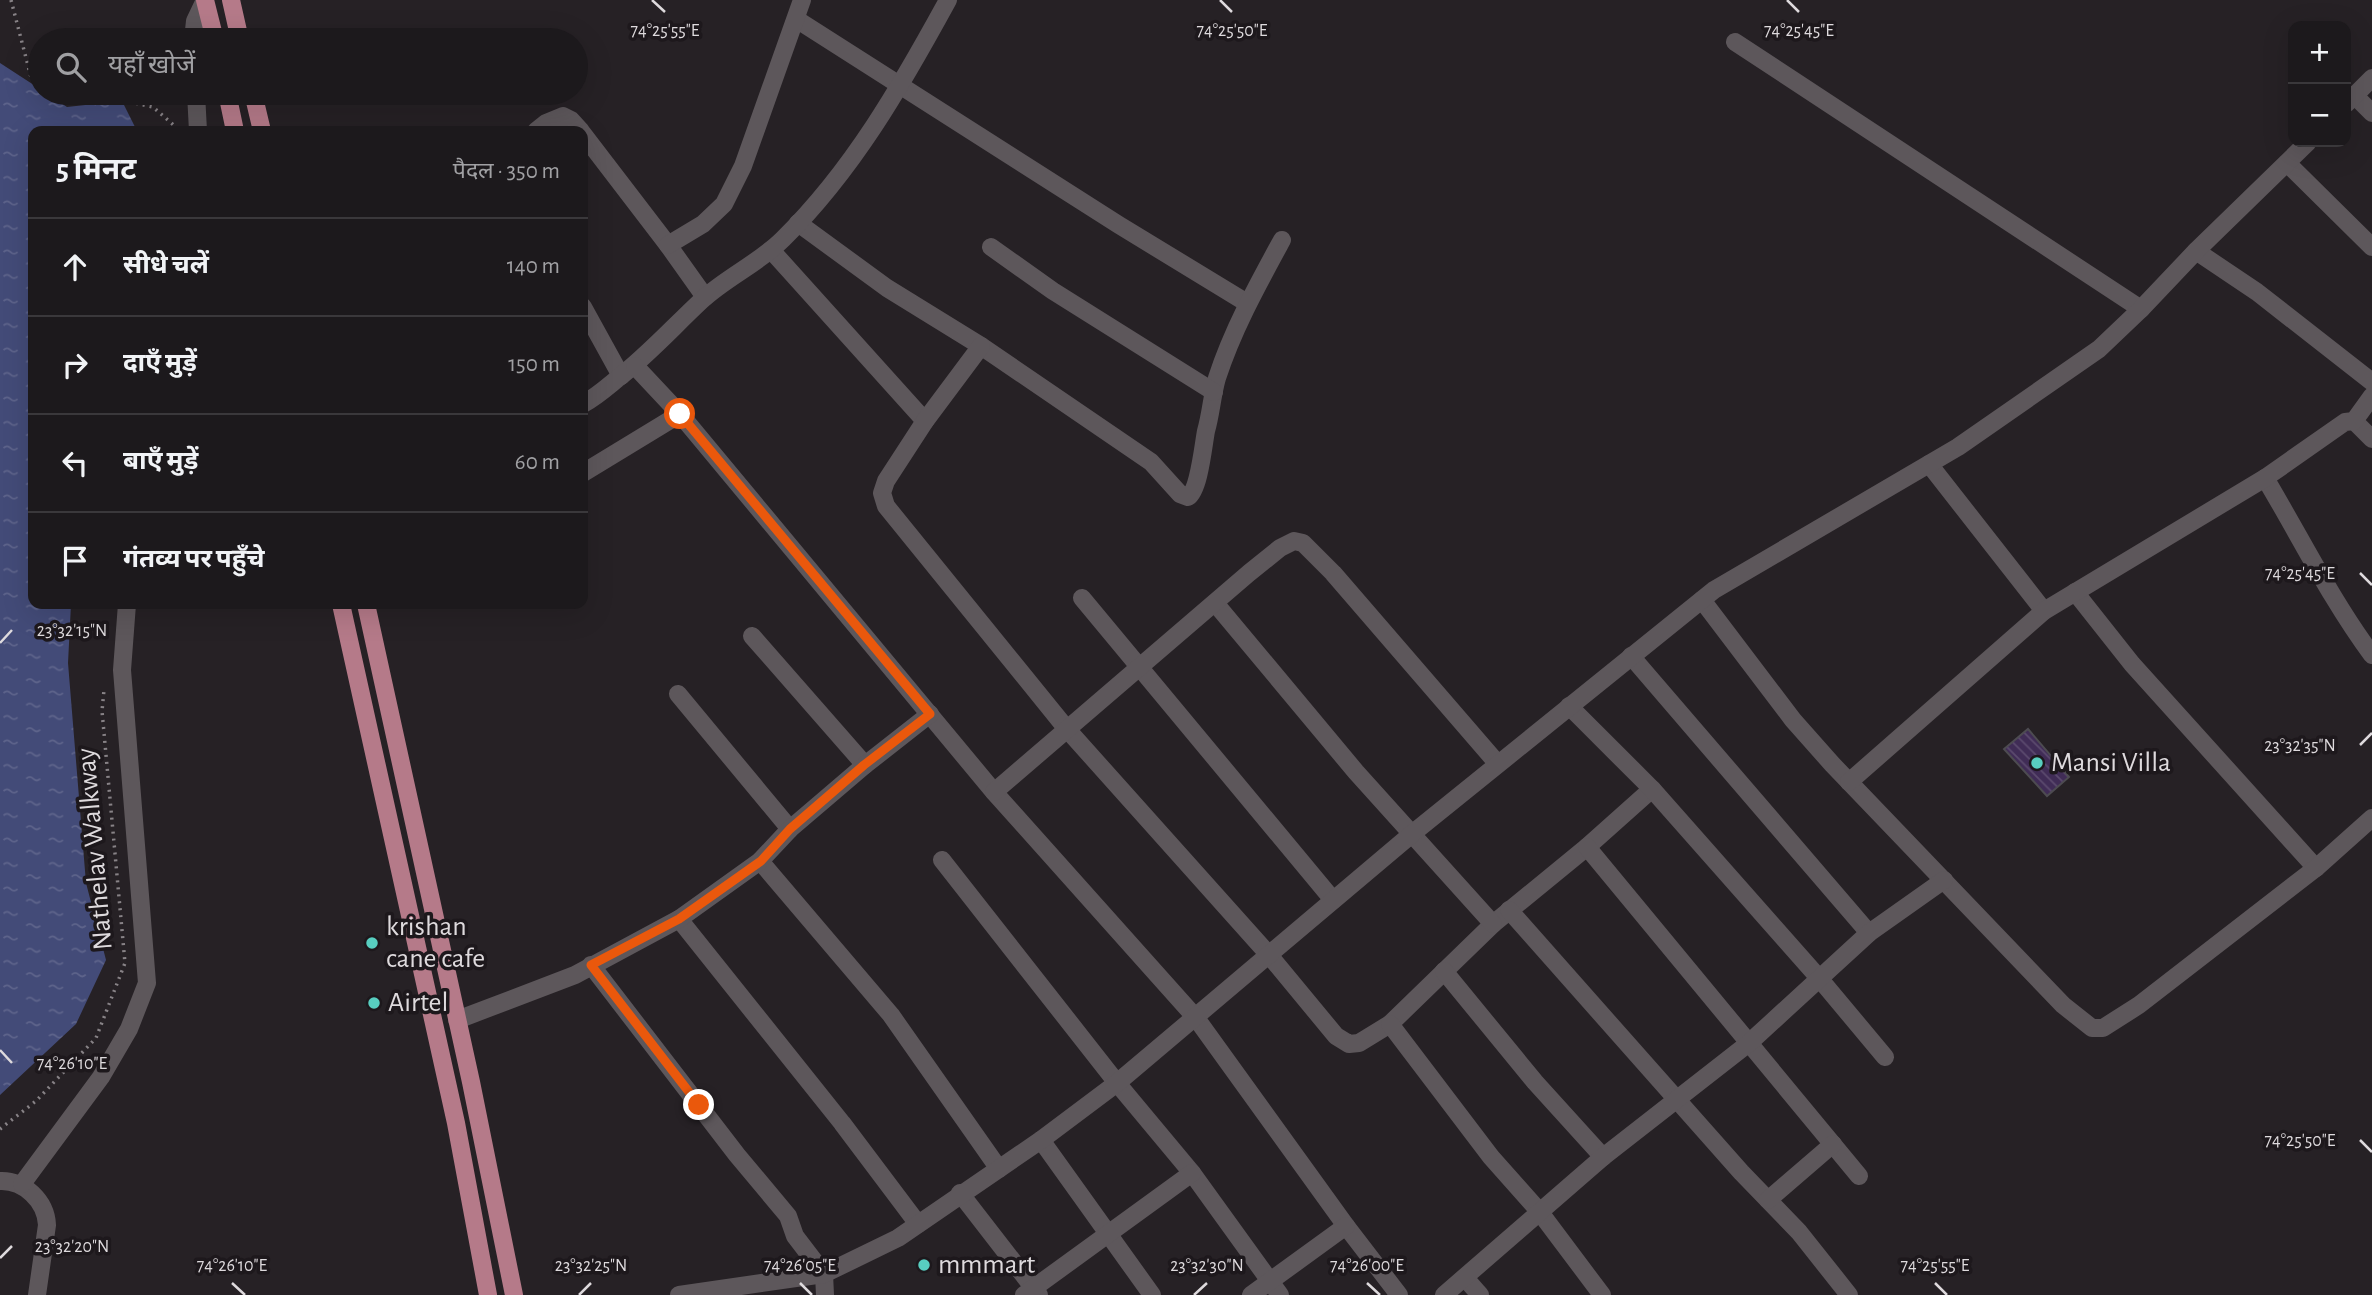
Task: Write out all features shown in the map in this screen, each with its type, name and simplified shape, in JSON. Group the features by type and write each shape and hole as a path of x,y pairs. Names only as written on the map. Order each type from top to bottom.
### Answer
{"main road":[{"path":"205,0 212,28"},
{"path":"231,0 237,28"},
{"path":"229,105 234,126"},
{"path":"256,105 261,126"},
{"path":"342,609 456,1124 488,1295"},
{"path":"367,609 514,1295"}],"street":[{"path":"194,28 205,0"},
{"path":"668,245 703,224 724,204 743,166 802,0"},
{"path":"588,401 628,371 705,298 771,250 830,189 902,85 947,0"},
{"path":"796,19 1119,225 1247,303"},
{"path":"1735,42 2141,309"},
{"path":"2351,99 2372,78"},
{"path":"2351,101 2372,113"},
{"path":"197,105 198,126"},
{"path":"542,126 563,116 576,126"},
{"path":"588,141 705,298"},
{"path":"679,1295 746,1290 824,1274 898,1238 1041,1140 1117,1083 1413,832 1714,590 1969,439 2099,349 2303,147"},
{"path":"2287,163 2372,247"},
{"path":"798,223 887,288 981,346 1151,463 1180,494 1188,497 1193,494 1197,484 1199,460 1217,378 1247,303 1282,240"},
{"path":"991,247 1053,291 1214,392"},
{"path":"771,250 925,421"},
{"path":"2196,251 2257,292 2372,382"},
{"path":"588,314 628,371 680,414 995,792 1196,1018 1399,1295"},
{"path":"981,346 925,421 886,481 882,494 886,506 1066,728 1269,955 1336,1036 1349,1044 1359,1043 1390,1024 1493,924 1587,847 1652,789"},
{"path":"1849,782 2044,611 2265,478 2345,422 2354,421 2372,396"},
{"path":"588,470 680,414"},
{"path":"2354,421 2372,439"},
{"path":"1929,464 2044,611"},
{"path":"2265,478 2315,569 2372,655"},
{"path":"995,792 1139,665 1280,548 1294,541 1303,543 1333,573 1497,764"},
{"path":"2075,592 2132,664 2316,868"},
{"path":"1082,598 1333,900"},
{"path":"1702,600 1793,720 1849,782 2063,1005 2092,1028 2104,1028 2139,1005 2316,868 2372,818"},
{"path":"1215,603 1348,763 1413,832 1493,924"},
{"path":"22,1184 101,1077 129,1029 148,983 122,670 127,609"},
{"path":"752,636 864,765"},
{"path":"1631,656 1869,933"},
{"path":"678,694 790,829"},
{"path":"1569,706 1652,789 1885,1057"},
{"path":"457,1020 575,975 679,919 761,861 790,829 864,765 930,714"},
{"path":"1587,847 1859,1176"},
{"path":"942,860 1117,1083 1192,1173 1274,1288"},
{"path":"761,861 891,1015 999,1169"},
{"path":"1444,1295 1603,1157 1749,1043 1869,933 1944,880"},
{"path":"1509,910 1799,1232 1849,1295"},
{"path":"679,919 842,1123 918,1224"},
{"path":"591,965 737,1155 788,1216 796,1236 824,1274 825,1295"},
{"path":"1444,971 1535,1082 1603,1157"},
{"path":"1390,1024 1491,1157 1539,1211 1602,1295"},
{"path":"1041,1140 1152,1295"},
{"path":"1768,1200 1833,1144"},
{"path":"960,1194 1032,1293 1192,1173"},
{"path":"0,1181 22,1184 41,1204 47,1215 37,1295"},
{"path":"1251,1295 1274,1288 1346,1226"},
{"path":"1465,1278 1480,1295"}],"path":[{"path":"11,0 28,65"},
{"path":"144,105 153,107 175,126"},
{"name":"Nathelav Walkway","path":"0,1129 36,1101 96,1038 125,963 102,711 104,684"}],"water":[{"path":"0,63 28,81 28,105 124,105 134,126 28,126 28,609 71,609 68,663 86,883 106,960 76,1024 0,1095"}],"building":[{"name":"Mansi Villa","path":"2028,729 2069,777 2047,796 2004,749"}],"place":[{"name":"Mansi Villa","path":"2037,763"},
{"name":"krishan cane cafe","path":"372,943"},
{"name":"Airtel","path":"374,1003"},
{"name":"mmmart","path":"924,1265"}],"route":[{"path":"680,414 930,714 864,765 790,829 761,861 679,919 591,965 699,1105"}]}
